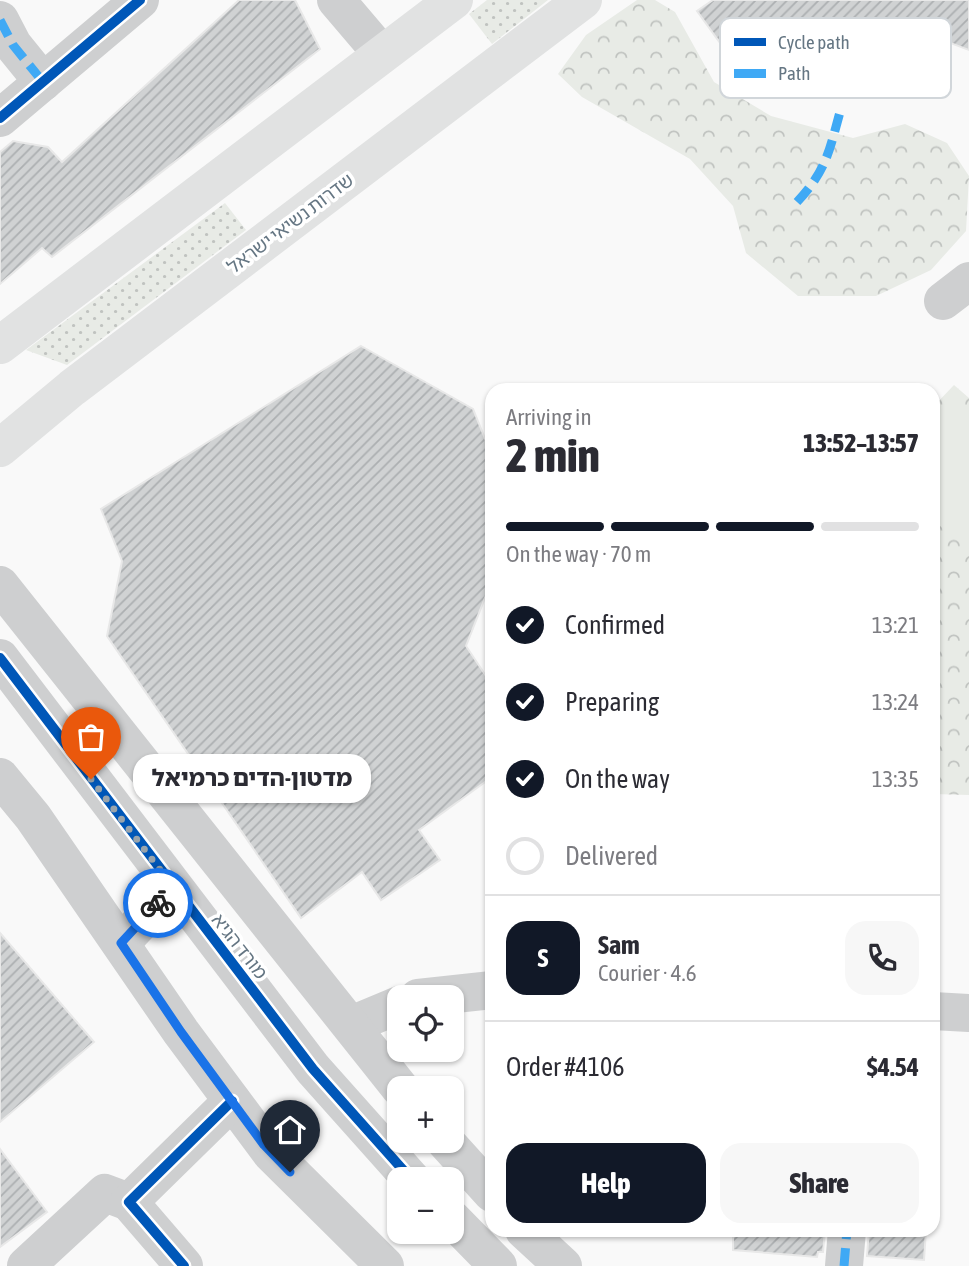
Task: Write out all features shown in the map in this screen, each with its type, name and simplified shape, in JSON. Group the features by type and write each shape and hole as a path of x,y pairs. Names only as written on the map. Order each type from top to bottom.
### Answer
{"main road":[{"path":"0,345 454,0"},
{"name":"שדרות נשיאי ישראל","path":"0,448 72,388 583,0"}],"street":[{"path":"0,118 140,0"},
{"path":"336,0 382,54"},
{"path":"0,20 13,45 43,82"},
{"name":"מורד הגיא","path":"0,585 351,1025 393,1067"},
{"name":"מורד הגיא","path":"0,658 313,1069 400,1167"},
{"path":"0,777 33,817 271,1153 385,1266"},
{"path":"121,943 173,887"},
{"path":"464,993 485,990"},
{"path":"464,1005 485,992"},
{"path":"313,1069 351,1025 387,1010"},
{"path":"940,1011 969,1013"},
{"path":"313,1069 393,1067"},
{"path":"129,1202 232,1101"},
{"path":"456,1153 485,1186"},
{"path":"26,1266 105,1194 129,1202 184,1266"},
{"path":"464,1231 498,1266"},
{"path":"532,1237 563,1266"},
{"path":"844,1266 846,1237"}],"green space":[{"path":"487,0 548,0 492,44 469,14"},
{"path":"637,0 655,0 675,12 714,82 720,86 720,98 741,98 771,116 853,138 905,124 947,143 969,176 966,231 931,270 876,296 798,296 746,253 733,206 690,159 582,97 558,74 586,35"},
{"path":"225,203 246,230 67,365 26,350"},
{"path":"954,385 969,398 969,795 940,794 940,400"},
{"path":"951,396 969,411 969,550 940,526 940,410"}],"building":[{"path":"239,0 295,0 320,49 52,257 42,248 0,284 0,152 13,141 48,147 62,162"},
{"path":"713,0 969,0 969,50 951,43 951,18 720,18 720,43 697,11"},
{"path":"361,346 473,409 485,439 485,598 466,646 485,674 485,782 419,830 440,860 381,900 362,872 301,918 107,636 122,561 101,509"},
{"path":"0,933 94,1042 0,1122"},
{"path":"0,1149 47,1212 0,1247"},
{"path":"733,1237 824,1237 823,1252 818,1252 817,1257 733,1250"},
{"path":"868,1237 926,1237 924,1260 867,1256"}],"marked path":[{"path":"0,20 13,45 43,82"},
{"path":"797,202 820,170 840,112"},
{"path":"844,1266 846,1237"}],"cycle path":[{"path":"0,118 140,0"},
{"path":"0,658 313,1069 400,1167"},
{"path":"184,1266 129,1202 232,1101"}],"way so far":[{"path":"91,779 173,887 158,903"}],"place":[{"name":"מדטון-הדים כרמיאל","path":"91,779"}],"route":[{"path":"158,903 121,943 181,1032 264,1145 290,1172"}]}
